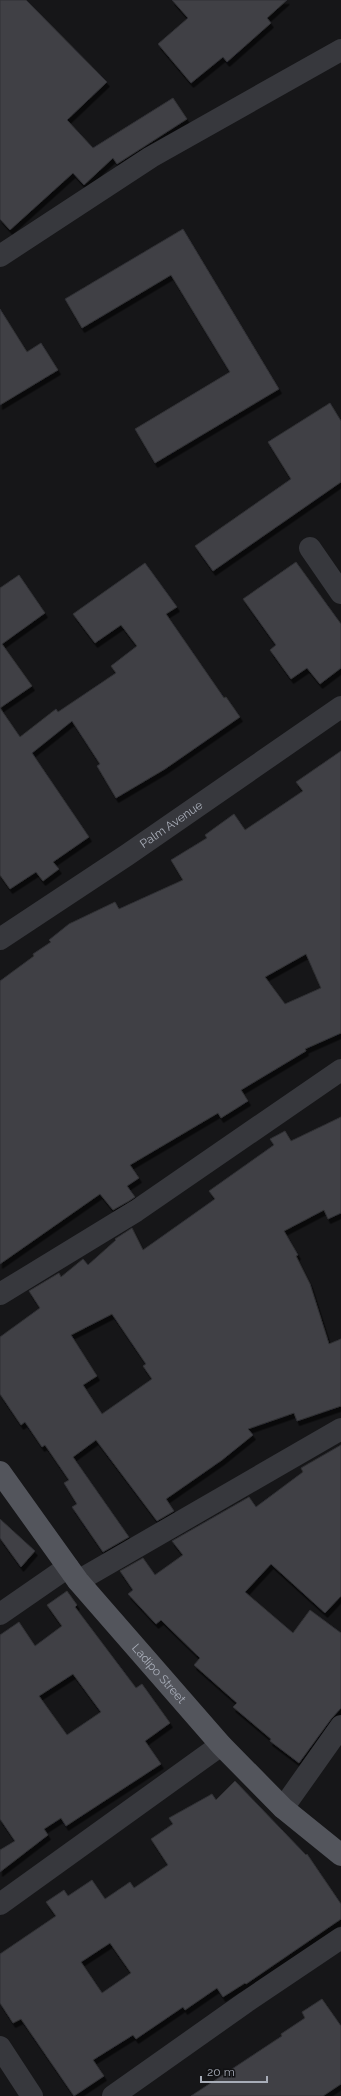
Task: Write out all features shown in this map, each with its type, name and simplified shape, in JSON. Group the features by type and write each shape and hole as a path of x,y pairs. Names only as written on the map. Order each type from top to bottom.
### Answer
{"main road":[{"name":"Ladipo Street","path":"0,1472 73,1574 221,1745 284,1808 341,1855"}],"street":[{"path":"0,256 151,157 341,50"},
{"path":"310,548 341,593"},
{"name":"Palm Avenue","path":"0,940 127,855 341,707"},
{"path":"0,1294 136,1211 341,1070"},
{"path":"0,1614 341,1429"},
{"path":"284,1808 341,1726"},
{"path":"0,1904 221,1745"},
{"path":"113,2096 246,2002 341,1938"},
{"path":"0,2047 32,2096"}],"building":[{"path":"0,0 26,0 107,82 67,120 93,148 173,98 187,119 117,164 113,158 84,185 73,173 10,230 0,219"},
{"path":"172,0 287,0 267,18 271,23 227,62 223,57 191,83 158,44 188,18"},
{"path":"183,229 279,389 155,463 135,429 230,372 171,275 82,328 65,299"},
{"path":"0,309 27,352 41,343 58,370 0,405"},
{"path":"330,403 341,421 341,482 213,571 195,546 291,479 268,442"},
{"path":"296,562 341,624 341,668 320,684 307,668 291,679 270,650 276,645 243,599"},
{"path":"145,563 177,607 166,614 224,698 226,697 240,717 165,769 116,798 97,766 100,764 72,721 32,753 89,837 53,862 59,869 43,881 36,872 10,889 0,875 0,708 20,737 56,709 58,712 116,673 111,666 137,646 121,625 95,643 73,614"},
{"path":"19,575 45,613 2,644 32,686 0,708 0,588"},
{"path":"341,751 341,1033 305,1049 306,1051 241,1090 248,1101 221,1118 218,1113 130,1165 139,1178 127,1186 135,1197 113,1210 100,1194 0,1264 0,981 34,956 33,954 51,942 49,940 69,924 115,902 119,909 183,880 171,860 207,838 205,835 234,814 245,830 303,791 296,782","holes":["306,954 321,988 285,1004 265,977"]},
{"path":"341,1117 341,1213 328,1219 324,1210 284,1231 298,1255 296,1256 310,1284 329,1344 341,1339 341,1406 297,1421 294,1413 248,1429 253,1435 222,1460 166,1499 174,1511 157,1521 96,1440 73,1457 129,1537 103,1552 72,1507 77,1504 64,1483 69,1480 45,1445 42,1447 25,1422 21,1425 0,1394 0,1337 40,1308 29,1291 59,1273 61,1277 83,1259 88,1265 116,1240 115,1239 132,1228 143,1250 215,1199 209,1191 274,1145 270,1139 285,1131 291,1141","holes":["112,1314 146,1364 143,1366 152,1379 102,1414 83,1385 97,1376 71,1335"]},
{"path":"341,1445 341,1596 325,1613 271,1564 245,1592 293,1633 310,1610 341,1633 341,1708 331,1719 299,1763 270,1741 271,1739 233,1707 237,1703 194,1665 200,1658 161,1620 156,1624 128,1594 133,1590 120,1571 143,1558 155,1575 183,1555 172,1541 249,1497 256,1507 303,1472 301,1468"},
{"path":"0,1519 35,1551 21,1567 0,1538"},
{"path":"67,1591 77,1605 75,1607 136,1688 142,1684 170,1723 145,1741 161,1764 66,1826 61,1818 44,1829 48,1835 0,1872 0,1850 15,1841 0,1819 0,1635 19,1622 35,1646 62,1626 47,1605","holes":["73,1674 101,1712 67,1735 39,1696"]},
{"path":"235,1781 306,1855 307,1854 341,1904 341,1919 246,1984 245,1983 223,1997 217,1988 185,2010 183,2007 136,2039 133,2035 93,2060 104,2076 74,2096 21,2019 13,2023 0,2003 0,1954 56,1916 46,1902 64,1890 68,1896 92,1880 105,1899 130,1882 134,1888 168,1865 151,1839 173,1824 169,1818 212,1794 216,1800","holes":["110,1943 131,1973 102,1993 81,1962"]},
{"path":"322,1999 341,2026 341,2084 323,2096 191,2096 282,2036 281,2034 305,2018 302,2012"}]}
